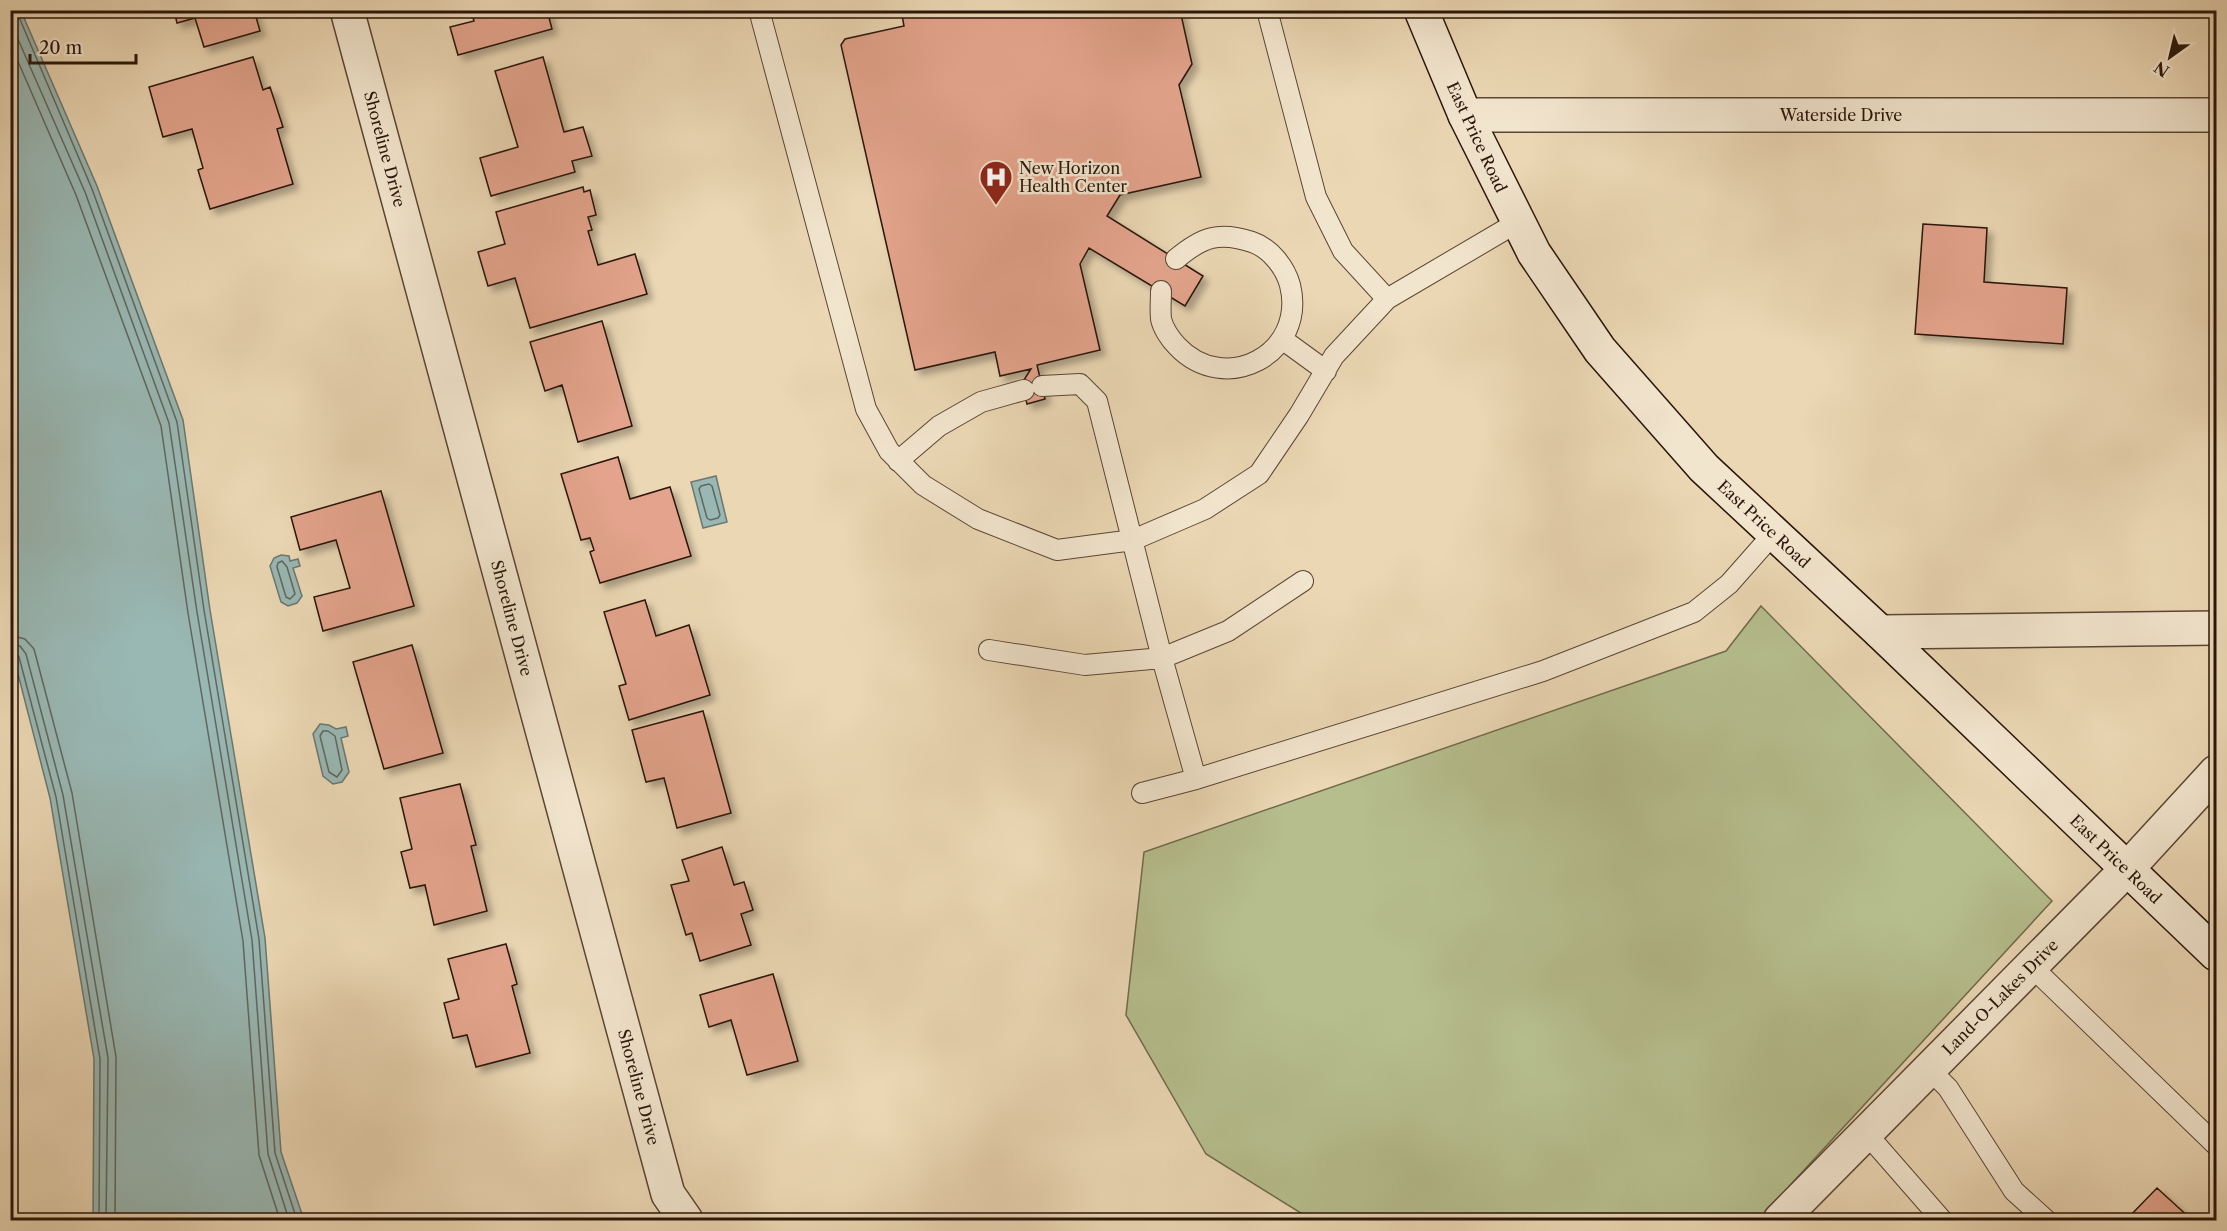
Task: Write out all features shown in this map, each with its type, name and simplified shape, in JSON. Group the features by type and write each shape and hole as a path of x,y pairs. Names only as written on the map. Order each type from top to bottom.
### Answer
{"street":[{"name":"Shoreline Drive","path":"347,10 668,1194 686,1221"},
{"name":"East Price Road","path":"1421,10 1465,115 1534,253 1600,350 1704,468 1880,632 2217,954"},
{"name":"Waterside Drive","path":"1465,115 2217,115"},
{"path":"1880,632 2217,628"},
{"name":"Land-O-Lakes Drive","path":"1780,1221 2127,869 2217,772"}],"lane":[{"path":"759,10 866,409 889,451 923,485 978,519 1057,550 1133,540 1205,509 1258,474 1299,415 1334,356 1387,299 1518,222"},
{"path":"1267,10 1316,197 1343,251 1387,299"},
{"path":"1161,291 1161,319 1170,339 1185,355 1204,366 1227,369 1248,366 1267,356 1282,339 1291,319 1293,297 1287,276 1275,257 1257,244 1236,237 1215,237 1194,244 1176,259"},
{"path":"1282,339 1326,371"},
{"path":"898,461 939,426 981,402 1033,388 1080,384 1097,401 1162,657 1196,779"},
{"path":"1142,793 1196,779 1543,671 1694,612 1729,584 1774,533"},
{"path":"989,650 1085,665 1162,657 1228,632 1303,582"},
{"path":"2031,966 2217,1145"},
{"path":"1929,1069 1948,1088 2014,1191 2046,1221"},
{"path":"1866,1133 1942,1221"}],"green space":[{"path":"1761,606 2052,901 1758,1220 1312,1220 1206,1154 1126,1015 1144,852 1726,651"}],"water":[{"path":"10,11 21,11 97,186 183,420 210,610 265,938 281,1152 304,1220 93,1220 94,1059 50,798 11,647"},
{"path":"716,476 727,522 703,528 691,482"},
{"path":"281,555 289,556 290,561 298,559 300,566 293,568 302,596 297,603 288,606 281,602 270,566 274,558"},
{"path":"320,724 336,729 346,727 348,736 341,738 349,772 342,782 333,784 323,776 313,734"}],"building":[{"path":"174,10 254,10 260,31 204,47 195,18 177,23"},
{"path":"471,10 547,10 552,29 458,55 450,27 474,21"},
{"name":"New Horizon Health Center","path":"901,10 1180,10 1192,64 1179,85 1201,177 1120,195 1107,216 1203,276 1185,306 1089,248 1080,264 1100,350 1037,365 1045,399 1027,404 1022,383 1031,369 1000,376 995,352 915,370 841,45 845,39 904,26"},
{"path":"253,57 263,90 270,87 283,127 277,129 293,184 210,209 198,170 203,168 192,129 163,137 149,87"},
{"path":"543,57 564,132 583,127 592,156 572,161 575,172 491,196 480,158 518,147 495,71"},
{"path":"583,187 584,192 590,190 596,215 588,217 592,230 588,231 598,265 635,254 647,294 530,328 515,278 488,286 478,252 505,244 496,212"},
{"path":"1923,224 1987,228 1984,282 2067,288 2063,344 1915,334"},
{"path":"602,321 632,426 578,442 562,385 545,391 530,342"},
{"path":"618,457 630,499 670,487 691,556 600,583 590,552 594,550 590,538 581,540 561,474"},
{"path":"381,491 414,606 323,631 314,597 350,588 336,540 300,550 291,517"},
{"path":"645,600 656,636 689,625 710,695 629,720 619,686 626,684 604,612"},
{"path":"412,645 443,753 384,769 353,662"},
{"path":"703,711 731,813 677,828 664,778 646,782 632,730"},
{"path":"460,784 476,845 471,846 487,911 434,925 425,885 410,888 401,852 412,849 400,798"},
{"path":"722,847 734,885 744,882 753,910 741,914 751,945 700,961 692,933 686,935 671,885 689,881 682,860"},
{"path":"506,944 517,984 512,986 530,1053 476,1067 467,1035 453,1038 444,1003 459,999 448,959"},
{"path":"773,974 798,1061 747,1075 731,1020 709,1027 700,995"},
{"path":"2157,1188 2192,1220 2126,1220"}],"place":[{"name":"New Horizon Health Center","path":"996,206"}]}
